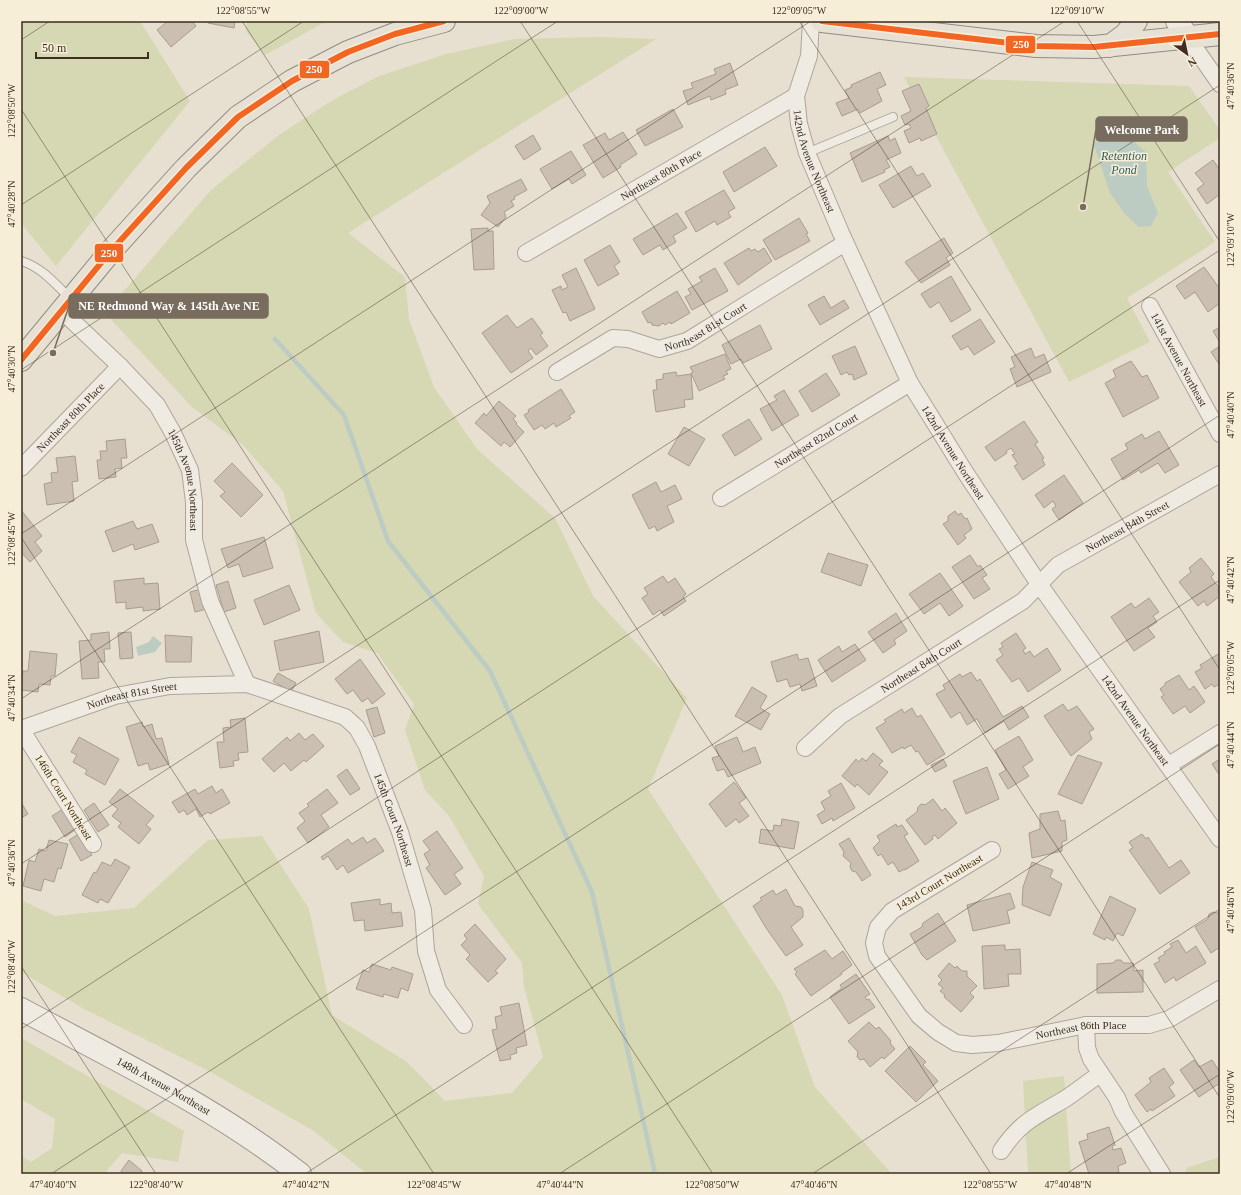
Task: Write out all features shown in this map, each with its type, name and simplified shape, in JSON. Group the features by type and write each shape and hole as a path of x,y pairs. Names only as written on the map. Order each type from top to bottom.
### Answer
{"main road":[{"path":"21,360 110,252 186,168 238,117 292,81 348,52 395,34 444,21"},
{"path":"822,21 1036,46 1094,48 1110,46 1183,30 1220,34"},
{"path":"1110,46 1126,34 1136,21"},
{"name":"148th Avenue Northeast","path":"21,1009 132,1069 230,1125 300,1174"}],"street":[{"name":"142nd Avenue Northeast","path":"811,21 809,56 796,96 799,124 807,153 846,244 910,383 965,472 1039,584 1169,765 1220,839"},
{"path":"1183,30 1220,84"},
{"name":"Northeast 80th Place","path":"526,253 796,96"},
{"name":"Northeast 81st Court","path":"557,372 614,338 628,339 659,349 687,341 846,244"},
{"name":"145th Avenue Northeast","path":"67,305 120,366 157,405 173,433 190,470 194,502 194,540 210,601 247,684"},
{"name":"141st Avenue Northeast","path":"1150,306 1220,434"},
{"name":"Northeast 80th Place","path":"21,468 120,366"},
{"name":"Northeast 82nd Court","path":"721,498 910,383"},
{"name":"Northeast 84th Street","path":"1039,584 1058,565 1220,474"},
{"name":"Northeast 84th Court","path":"805,748 840,716 1023,600 1039,584"},
{"name":"Northeast 81st Street","path":"21,729 115,696 170,686 247,684"},
{"name":"145th Court Northeast","path":"247,684 345,717 357,728 367,746 400,832 422,910 426,951 438,990 464,1025"},
{"name":"146th Court Northeast","path":"21,729 93,844"},
{"path":"1169,765 1220,733"},
{"name":"143rd Court Northeast","path":"938,1032 919,1016 877,956 874,943 878,927 892,911 992,850"},
{"name":"Northeast 86th Place","path":"938,1032 956,1043 972,1045 998,1043 1086,1025 1149,1026 1169,1019 1220,989"},
{"path":"1086,1025 1087,1048 1091,1059 1117,1098 1123,1112 1162,1174"},
{"path":"1001,1151 1013,1134 1025,1123 1066,1098 1100,1074"}],"lane":[{"path":"807,153 893,117"},
{"path":"21,261 40,270 67,305"}],"green space":[{"path":"21,21 140,21 190,101 56,266 21,223"},
{"path":"247,21 327,21 265,55 246,31"},
{"path":"597,37 656,39 348,233 405,277 409,319 434,387 477,449 555,518 593,596 687,698 648,789 782,995 815,1087 892,1174 367,1174 314,1131 207,1070 84,1009 21,972 21,900 55,916 134,908 208,840 262,836 309,909 332,1015 407,1062 445,1101 512,1093 543,1057 524,987 522,963 478,904 484,876 449,816 425,790 405,730 414,704 377,653 343,642 316,613 283,491 243,445 192,407 105,313 211,190 279,135 331,101 379,76 446,54 515,39"},
{"path":"904,77 1189,86 1220,130 1220,138 1168,172 1215,242 1127,298 1150,342 1069,382"},
{"path":"21,1038 184,1131 178,1162 122,1153 104,1174 21,1174 21,1156 31,1162 52,1148 55,1119 21,1099"},
{"path":"1064,1076 1071,1174 1028,1174 1023,1081"},
{"path":"1220,1157 1220,1174 1187,1174 1186,1168"}],"water":[{"name":"Retention Pond","path":"1111,125 1132,133 1136,144 1146,152 1147,186 1158,213 1151,226 1139,227 1125,214 1110,193 1094,145 1100,131"},
{"path":"153,636 162,643 155,652 138,656 136,647 149,642"}],"building":[{"path":"168,21 192,21 196,26 171,47 157,30"},
{"path":"208,21 235,21 234,28 208,23"},
{"path":"730,63 738,85 725,90 726,94 711,100 710,96 688,105 683,91 693,88 691,83 716,74 714,69"},
{"path":"880,72 886,85 877,89 882,101 860,113 858,109 842,116 836,103 849,98 845,90 852,87 851,85"},
{"path":"919,84 929,106 926,108 937,134 921,141 920,138 909,143 904,131 911,128 909,124 905,125 901,116 911,111 902,91"},
{"path":"673,109 683,127 645,146 636,130"},
{"path":"623,132 637,154 620,165 621,167 603,178 583,145 605,133 609,140"},
{"path":"533,135 541,149 524,160 515,146"},
{"path":"888,136 890,141 895,138 901,153 886,160 890,167 884,170 885,172 862,182 850,153"},
{"path":"765,147 777,166 734,192 723,172"},
{"path":"571,151 586,175 572,184 569,179 552,189 540,169"},
{"path":"1213,160 1220,170 1220,194 1207,204 1197,189 1204,184 1195,173"},
{"path":"911,166 917,176 923,173 931,186 893,208 879,185"},
{"path":"521,179 527,190 514,197 515,199 511,201 514,206 504,212 506,217 498,227 481,215 490,203 487,196"},
{"path":"724,190 735,208 728,212 731,217 717,225 715,221 696,232 685,212"},
{"path":"677,213 687,228 673,236 676,242 663,250 660,245 643,255 633,239"},
{"path":"799,218 808,233 806,234 810,241 775,260 763,240"},
{"path":"488,228 488,231 493,231 494,269 474,270 471,229"},
{"path":"944,238 953,253 946,258 950,265 921,283 905,262"},
{"path":"610,245 620,262 614,266 619,274 598,286 584,260"},
{"path":"749,248 751,251 755,249 758,252 764,248 772,261 738,285 724,263"},
{"path":"1204,267 1220,289 1220,303 1208,312 1195,292 1185,299 1176,286"},
{"path":"576,268 595,309 570,321 566,312 563,313 552,290 561,286 562,290 568,287 562,275"},
{"path":"715,268 728,291 692,310 685,297 691,294 688,289 702,281 699,277"},
{"path":"951,276 971,310 951,322 939,302 930,308 921,294"},
{"path":"677,291 690,313 671,324 670,322 665,325 663,323 659,326 652,325 651,322 648,323 642,312"},
{"path":"824,296 831,308 844,300 849,308 820,325 808,305"},
{"path":"507,315 517,328 532,318 543,333 540,335 548,346 536,355 531,348 528,351 533,358 511,373 482,333"},
{"path":"980,319 995,342 974,355 968,346 961,350 952,336"},
{"path":"760,325 772,349 743,363 741,359 731,364 722,345"},
{"path":"1220,327 1220,340 1219,341 1213,331"},
{"path":"855,346 867,374 854,380 852,374 849,375 847,372 841,375 832,356"},
{"path":"1220,346 1220,364 1219,364 1211,352"},
{"path":"1031,348 1035,358 1044,354 1051,372 1017,387 1010,369 1015,367 1011,357"},
{"path":"725,354 731,369 726,371 728,374 723,376 725,379 699,391 690,367"},
{"path":"1131,361 1142,377 1147,375 1159,398 1123,417 1105,383 1116,377 1113,370"},
{"path":"676,372 677,376 691,374 693,399 684,400 685,407 656,412 653,390 657,390 656,380 663,379 663,374"},
{"path":"826,373 840,395 812,412 799,391"},
{"path":"561,389 575,412 569,416 571,418 556,427 554,423 545,429 542,425 534,430 524,415 529,412 528,410"},
{"path":"784,390 799,415 772,431 760,409 777,400 774,396"},
{"path":"499,401 516,416 513,419 524,432 510,447 504,442 501,446 475,423 484,413 486,416"},
{"path":"749,419 762,439 735,456 722,435"},
{"path":"1024,421 1038,442 1035,444 1044,458 1042,459 1045,465 1023,480 1014,466 1018,464 1012,455 1015,454 1011,448 1006,451 1007,453 995,461 985,447"},
{"path":"684,427 705,439 689,466 668,454"},
{"path":"1159,431 1179,465 1165,473 1158,463 1141,473 1139,470 1123,480 1111,459 1128,449 1125,444 1142,434 1145,439"},
{"path":"125,439 127,458 121,458 122,468 115,469 116,477 99,479 97,460 101,460 100,451 107,451 106,441"},
{"path":"75,456 78,481 72,482 74,501 47,505 44,484 52,482 51,473 58,472 56,458"},
{"path":"232,463 263,495 241,517 220,496 225,492 214,481"},
{"path":"1064,475 1083,503 1059,520 1052,509 1056,506 1053,501 1044,508 1035,495"},
{"path":"656,482 661,492 675,485 682,499 667,506 674,522 657,531 655,526 649,529 632,495"},
{"path":"21,510 42,536 35,542 42,551 30,562 21,552"},
{"path":"955,511 958,515 961,513 965,519 967,518 972,529 964,535 966,538 958,545 943,524 948,521 948,516"},
{"path":"133,521 137,529 152,524 159,542 135,550 133,544 113,552 105,531"},
{"path":"264,537 273,568 243,577 239,564 228,568 221,549"},
{"path":"828,553 868,565 861,586 821,572"},
{"path":"970,555 978,567 980,565 987,575 982,578 990,589 974,599 952,567"},
{"path":"1201,558 1214,574 1211,577 1220,589 1218,590 1220,596 1207,606 1204,601 1198,606 1179,582 1191,572 1189,568"},
{"path":"940,573 963,606 949,616 940,603 924,614 909,594"},
{"path":"663,576 668,583 675,578 686,594 683,597 686,601 664,616 660,610 653,615 642,598 648,594 644,588"},
{"path":"144,578 144,584 158,583 160,609 143,611 143,607 126,609 126,602 116,603 114,581"},
{"path":"228,581 236,608 224,612 216,585"},
{"path":"289,585 300,610 264,625 254,600"},
{"path":"201,589 207,609 195,612 190,592"},
{"path":"1149,598 1159,612 1153,616 1157,622 1148,628 1155,637 1134,651 1111,617 1131,603 1135,608"},
{"path":"896,613 907,631 894,640 896,644 883,653 868,632"},
{"path":"319,631 324,662 280,671 274,641"},
{"path":"109,632 110,649 104,649 105,662 98,662 99,678 82,679 79,641 91,640 91,634"},
{"path":"131,632 133,658 120,659 118,633"},
{"path":"1016,633 1026,648 1023,650 1025,654 1030,651 1034,657 1047,648 1061,670 1028,692 1019,678 1012,682 996,660 1003,655 999,649 1003,647 1001,643"},
{"path":"165,635 192,637 191,662 166,662"},
{"path":"855,644 866,660 832,682 818,660 839,646 842,652"},
{"path":"30,651 57,654 55,676 51,676 50,685 39,684 38,692 21,690 23,671 28,671"},
{"path":"1220,653 1220,684 1214,687 1212,684 1205,689 1195,672 1202,668 1200,665"},
{"path":"797,654 799,660 808,658 817,686 802,691 800,684 790,687 787,679 777,682 771,662"},
{"path":"360,659 385,694 372,704 368,698 362,702 353,690 347,694 335,679"},
{"path":"971,672 977,681 980,679 1003,717 1022,706 1029,717 1009,730 1004,721 985,733 977,719 967,725 960,712 951,718 936,694 945,689 943,685 960,674 962,677"},
{"path":"278,673 296,683 291,692 273,681"},
{"path":"1179,675 1189,690 1194,686 1205,702 1190,713 1185,706 1173,714 1161,697 1164,695 1160,689 1165,685 1165,683"},
{"path":"752,687 767,696 760,708 770,714 761,730 735,716"},
{"path":"1063,704 1068,711 1077,706 1094,729 1089,732 1092,739 1071,756 1044,716"},
{"path":"377,707 385,733 374,737 366,710"},
{"path":"912,708 917,717 921,715 945,754 927,765 918,751 916,752 911,745 904,749 903,747 892,753 876,728 886,722 884,720 902,709 904,713"},
{"path":"245,718 248,752 238,753 239,760 233,761 234,766 220,768 217,742 224,742 223,728 231,727 230,720"},
{"path":"142,722 143,727 152,724 156,739 162,738 169,764 150,770 148,763 138,766 126,727"},
{"path":"299,733 305,740 313,734 324,746 306,762 304,760 291,771 284,763 274,772 262,759 287,737 290,741"},
{"path":"1019,736 1033,760 1023,767 1029,776 1008,789 999,774 1006,770 995,750"},
{"path":"79,737 119,759 105,785 85,774 87,770 73,762 77,755 71,752"},
{"path":"737,737 743,752 755,747 761,763 728,777 724,769 717,771 712,758 719,756 715,746"},
{"path":"873,753 883,761 879,765 888,772 869,795 857,784 855,787 842,776 856,759 859,762 862,758 866,761"},
{"path":"1078,755 1102,763 1082,804 1058,794"},
{"path":"943,759 947,766 935,772 931,765"},
{"path":"1220,759 1220,776 1212,764"},
{"path":"987,767 999,799 966,814 953,781"},
{"path":"347,769 360,789 350,795 337,776"},
{"path":"734,782 746,798 739,803 749,816 739,823 736,819 726,827 709,804"},
{"path":"841,783 855,808 833,821 832,818 822,824 817,815 825,810 821,802 831,796 828,791"},
{"path":"212,786 216,793 222,789 230,803 210,814 208,812 200,817 196,809 187,815 184,810 179,813 172,802 195,789 198,794"},
{"path":"120,789 154,816 146,825 151,829 139,844 118,827 121,823 112,816 118,809 109,802"},
{"path":"327,789 338,803 321,815 329,827 308,843 297,828 305,821 299,813 309,806 307,804"},
{"path":"933,799 942,811 945,808 957,823 938,839 935,835 932,837 933,839 925,845 906,820 917,812 918,807 921,804 925,805"},
{"path":"21,802 28,814 21,818"},
{"path":"94,803 109,825 98,832 84,810"},
{"path":"63,809 75,830 65,837 52,816"},
{"path":"1058,811 1061,821 1065,820 1067,840 1062,842 1062,851 1032,858 1029,833 1040,829 1040,814"},
{"path":"782,819 799,822 794,849 759,843 761,829 773,831 774,825 781,826"},
{"path":"896,824 897,827 902,825 908,834 904,836 919,861 899,872 893,862 888,865 881,854 878,856 873,848 880,841 877,836"},
{"path":"437,831 463,868 454,874 461,884 445,895 426,868 430,865 424,854 430,850 423,841"},
{"path":"79,834 92,855 81,861 69,840"},
{"path":"1142,834 1146,839 1148,837 1169,868 1181,860 1190,873 1160,894 1129,850 1133,848 1129,842"},
{"path":"363,837 367,843 375,838 384,851 348,873 343,865 337,870 328,856 323,860 321,857 348,839 352,844"},
{"path":"849,838 871,875 862,881 856,872 852,871 850,867 851,863 843,856 844,852 839,844"},
{"path":"49,840 68,844 61,869 58,868 54,882 44,879 41,891 23,886 29,860 35,862 39,849 46,851"},
{"path":"115,859 130,867 108,903 100,899 98,903 82,895 94,872 96,873 102,862 111,866"},
{"path":"1032,862 1053,870 1050,877 1062,884 1050,916 1022,905 1023,887"},
{"path":"786,889 795,906 801,907 803,910 803,917 791,927 803,945 786,956 766,928 753,906 762,900 760,898 773,890 776,895"},
{"path":"1010,893 1015,908 1007,911 1010,923 973,931 967,905"},
{"path":"1110,896 1136,909 1123,936 1117,933 1113,941 1106,937 1105,940 1093,934"},
{"path":"380,899 380,905 391,903 392,913 401,912 403,926 365,931 364,920 354,921 351,903"},
{"path":"1213,912 1220,912 1220,947 1211,953 1195,927 1208,919 1209,914"},
{"path":"938,913 956,941 927,960 922,955 910,934 922,927 923,923"},
{"path":"475,924 506,959 495,971 498,973 488,982 466,959 470,955 461,945 467,939 464,935"},
{"path":"1178,940 1186,953 1196,946 1206,963 1176,981 1174,977 1165,983 1154,964 1160,961 1158,958 1172,947 1170,944"},
{"path":"1005,945 1005,950 1020,949 1021,974 1008,974 1009,986 984,989 982,946"},
{"path":"825,950 832,959 843,951 852,965 811,996 795,974 797,972 794,969"},
{"path":"1116,960 1121,960 1123,963 1133,963 1134,971 1143,970 1143,992 1097,993 1097,964 1113,963"},
{"path":"949,963 955,968 957,966 962,971 967,971 967,976 977,986 970,993 974,997 961,1012 944,997 945,995 940,991 943,988 938,984 942,980 938,976"},
{"path":"372,964 391,970 392,967 413,974 408,991 401,988 398,998 384,994 383,997 356,989 363,970 369,972"},
{"path":"856,974 870,994 865,997 867,1000 869,999 875,1007 849,1024 830,997 842,988 840,985"},
{"path":"519,1003 527,1045 516,1048 517,1053 510,1055 511,1059 500,1061 492,1030 497,1029 495,1017 502,1015 500,1007"},
{"path":"869,1022 876,1029 879,1027 891,1041 890,1043 895,1049 884,1059 882,1057 870,1067 864,1059 860,1060 857,1057 858,1052 848,1041"},
{"path":"910,1046 926,1062 923,1065 938,1081 916,1102 885,1071"},
{"path":"1194,1060 1199,1067 1212,1060 1220,1072 1220,1083 1199,1097 1180,1070"},
{"path":"1164,1068 1174,1083 1169,1087 1175,1096 1152,1111 1151,1109 1147,1112 1135,1095 1151,1082 1149,1078"},
{"path":"1109,1127 1115,1145 1112,1146 1113,1150 1121,1148 1126,1163 1118,1166 1119,1172 1114,1174 1089,1174 1079,1142 1088,1139 1087,1134"},
{"path":"129,1160 142,1171 141,1174 123,1174 121,1171"}],"waterway":[{"path":"275,339 344,415 388,541 490,671 592,892 655,1173 652,1174"}],"transit line":[{"name":"250","path":"21,360 110,252 186,168 238,117 292,81 348,52 395,34 444,21"},
{"name":"250","path":"822,21 1036,46 1094,47 1220,34"}],"place":[{"name":"Welcome Park","path":"1083,207"},
{"name":"NE Redmond Way & 145th Ave NE","path":"53,353"}]}
